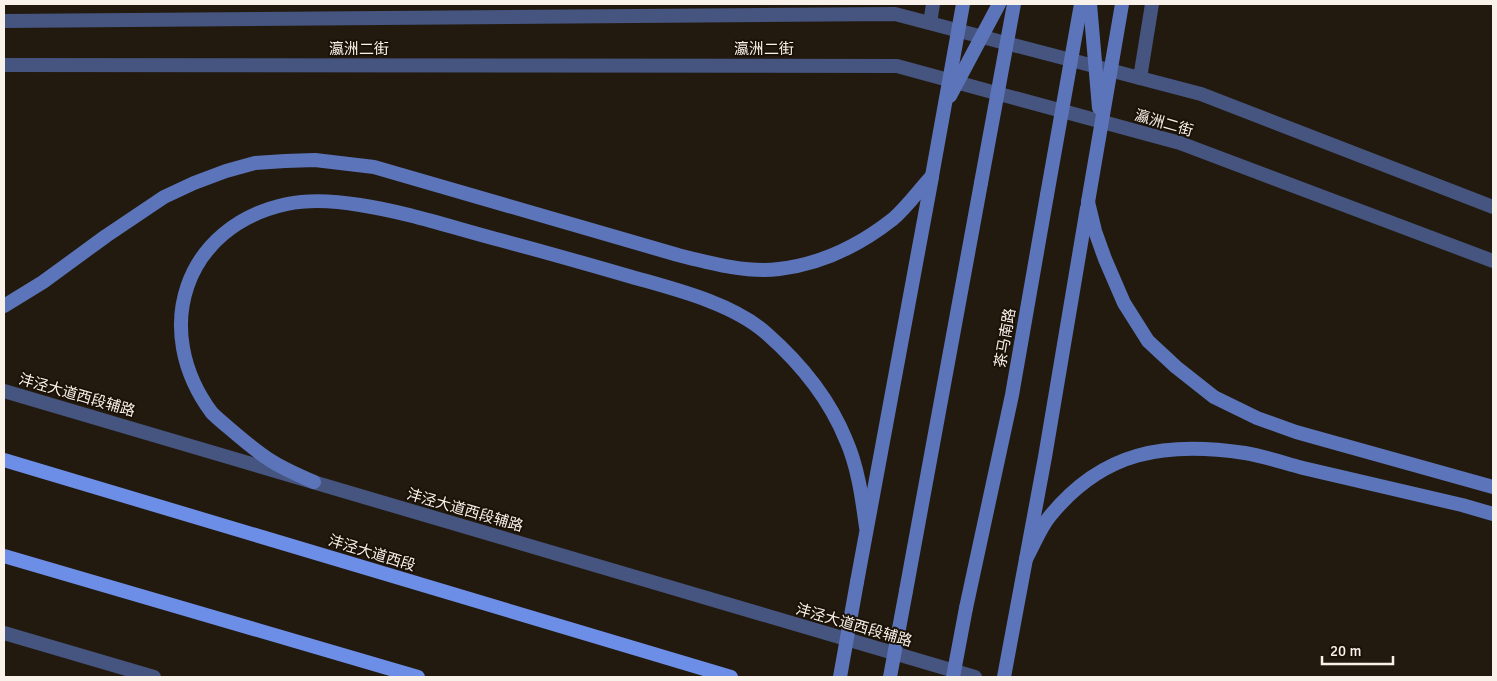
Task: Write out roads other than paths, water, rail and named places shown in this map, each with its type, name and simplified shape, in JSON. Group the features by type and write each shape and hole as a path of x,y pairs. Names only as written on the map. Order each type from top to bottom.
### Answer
{"main road":[{"path":"840,677 963,4"},
{"path":"944,107 999,4"},
{"path":"890,677 1014,4"},
{"name":"茶马南路","path":"953,677 1012,394 1081,4"},
{"path":"1090,4 1101,128"},
{"path":"1004,677 1122,4"},
{"path":"4,306 43,282 164,197 226,171 255,163 315,160 374,167 678,255 738,267 770,269 813,263 854,246 894,218 932,176"},
{"path":"314,482 273,462 214,415 198,391 187,367 180,322 184,295 192,274 219,238 238,223 263,211 286,204 311,201 335,202 385,209 547,252 705,299 736,314 763,330 795,360 822,393 846,439 859,481 866,527"},
{"path":"1088,202 1102,249 1124,303 1148,341 1176,367 1214,397 1257,418 1296,432 1493,487"},
{"path":"1026,559 1050,517 1078,489 1108,467 1138,454 1170,448 1206,448 1246,453 1493,514"},
{"name":"沣泾大道西段","path":"4,460 731,677"},
{"path":"4,556 418,677"}],"street":[{"path":"930,23 933,4"},
{"path":"1140,78 1152,4"},
{"name":"瀛洲二街","path":"4,21 895,14 1201,94 1493,207"},
{"name":"瀛洲二街","path":"4,64 897,66 1180,143 1493,261"},
{"name":"沣泾大道西段辅路","path":"4,391 975,677"},
{"path":"4,633 154,677"}]}
